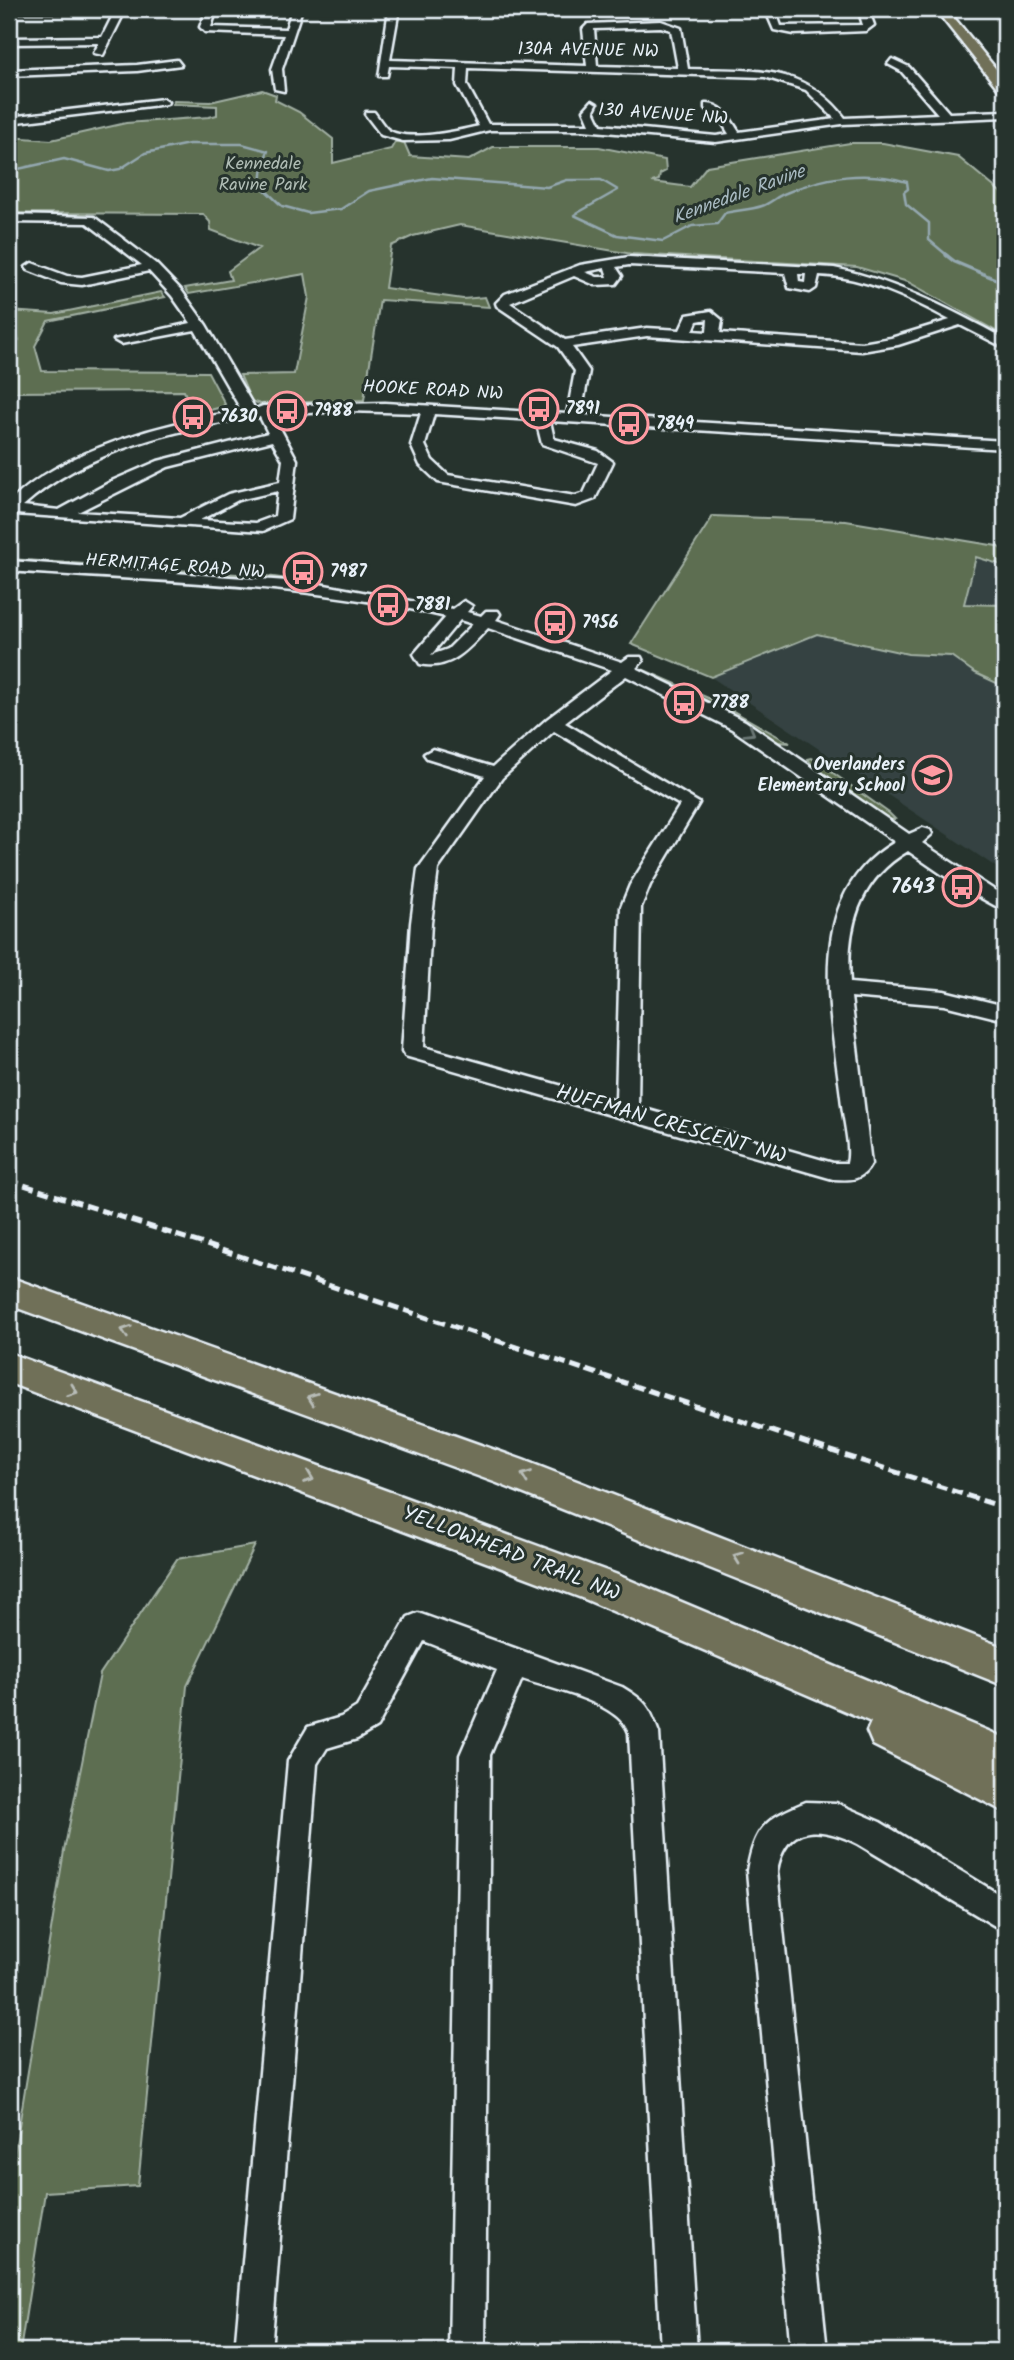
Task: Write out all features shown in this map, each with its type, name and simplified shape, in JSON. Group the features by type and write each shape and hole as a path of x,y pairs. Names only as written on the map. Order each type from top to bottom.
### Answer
{"highway":[{"path":"9,1291 465,1452 778,1573 1005,1655"},
{"name":"YELLOWHEAD TRAIL NW","path":"9,1368 601,1587 1005,1759"},
{"path":"778,1573 1005,1667"},
{"path":"601,1587 1005,1791"}],"main road":[{"path":"940,9 1005,88"},
{"path":"954,9 1005,72"}],"street":[{"path":"9,9 84,9"},
{"path":"90,71 121,9"},
{"path":"212,9 205,27 208,30 290,32"},
{"path":"280,89 276,69 297,9"},
{"name":"130A AVENUE NW","path":"394,9 385,69 463,65 744,72 789,79 818,91 842,121"},
{"path":"770,9 776,27 788,31 866,28 869,24 863,9"},
{"path":"592,68 588,29 591,26 672,26 677,30 683,70"},
{"path":"9,41 106,40"},
{"path":"892,62 905,69 947,117"},
{"path":"9,73 90,71 177,63"},
{"path":"463,65 462,85 485,128"},
{"path":"9,85 26,83 34,73"},
{"path":"9,120 163,102"},
{"path":"592,104 589,110 596,127"},
{"path":"709,106 722,114 737,138"},
{"name":"130 AVENUE NW","path":"370,114 385,133 402,138 449,137 485,128 596,127 696,138 737,138 842,121 1005,114"},
{"path":"9,218 90,220 152,267 177,293 256,411 278,435 290,460 282,519 258,528 10,510"},
{"path":"573,418 582,371 563,344 502,303 509,297 574,272 608,263 629,261 863,277 891,285 1005,344"},
{"path":"32,267 65,280 82,281 152,267"},
{"path":"563,344 647,332 713,334 862,347 894,342 960,321"},
{"path":"121,340 199,325"},
{"name":"HOOKE ROAD NW","path":"10,510 41,482 124,442 256,411 322,406 429,409 1005,444"},
{"path":"429,409 418,445 425,462 443,479 576,501 590,496 606,463 598,455 558,448 547,441 542,416"},
{"path":"61,515 119,483 163,464 278,435"},
{"path":"124,442 163,464"},
{"path":"182,523 233,497 288,484"},
{"name":"HERMITAGE ROAD NW","path":"9,556 282,574 391,589 629,664 789,755 916,837 1005,888"},
{"name":"HERMITAGE ROAD NW","path":"9,566 258,582 460,610"},
{"path":"460,610 422,654 426,660 437,663 451,656 488,618"},
{"name":"HUFFMAN CRESCENT NW","path":"629,664 553,723 496,774 428,869 421,923 413,1051 833,1171 852,1172 860,1164 839,989 837,957 840,923 852,895 883,856 916,837"},
{"path":"553,723 690,803 640,885 631,907 627,1112"},
{"path":"433,754 496,774"},
{"name":"HERMITAGE ROAD NW","path":"916,837 1005,905"},
{"path":"839,989 908,993 959,1000 1005,1013"},
{"path":"253,2351 303,1761 318,1737 347,1730 367,1717 418,1626 514,1663 612,1696 638,1713 644,1733 679,2351"},
{"path":"467,2351 475,1755 514,1663"},
{"path":"809,2351 762,1871 767,1844 783,1827 806,1817 836,1818 869,1833 1005,1916"}],"shaded area":[{"name":"Overlanders Elementary School","path":"976,557 1005,566 1005,873 711,677 817,634 908,654"}],"green space":[{"name":"Kennedale Ravine Park","path":"262,90 276,95 275,100 299,112 333,139 333,163 391,149 395,142 404,142 410,156 469,160 493,147 599,147 665,160 666,171 660,174 659,180 652,182 690,187 707,166 850,143 883,143 958,157 1005,196 1005,336 908,282 857,267 632,254 460,225 413,236 391,246 385,288 463,299 485,297 489,307 380,300 364,400 260,404 251,401 240,375 294,374 309,297 305,274 189,294 185,288 231,280 228,271 259,248 211,230 210,222 203,214 9,213 9,137 51,140 126,123 209,117 217,115 217,106 173,104 174,101 210,102"},
{"path":"161,292 165,297 48,321 35,346 42,371 208,372 225,404 222,407 194,414 184,391 9,392 9,347 19,340 14,328 9,326 9,311 54,314"},
{"path":"713,516 846,521 997,546 1005,552 1005,566 976,557 964,604 1005,605 1005,687 975,673 951,656 908,654 817,634 711,677 631,644"},
{"path":"9,559 295,580 293,582 9,563"},
{"path":"644,670 715,701 790,743 778,742 688,693 642,672"},
{"path":"812,758 895,819 890,820 812,765 808,759"},
{"path":"255,1545 187,1686 138,2186 45,2192 20,2351 9,2351 9,2187 64,1851 100,1674 177,1559"}],"waterway":[{"name":"Kennedale Ravine","path":"9,171 64,159 109,171 120,169 145,153 189,144 242,144 268,151 263,163 261,186 282,206 308,213 341,209 369,191 432,178 547,187 567,180 601,180 618,190 574,215 617,235 663,241 692,226 717,224 725,213 762,206 783,194 815,182 877,176 907,182 908,189 904,192 906,204 929,223 929,240 948,256"},
{"name":"Kennedale Ravine","path":"946,255 955,262 1005,283"}],"railway":[{"path":"9,1180 1005,1508"}],"place":[{"name":"7891","path":"539,409"},
{"name":"7988","path":"287,411"},
{"name":"7630","path":"193,417"},
{"name":"7849","path":"629,424"},
{"name":"7987","path":"303,572"},
{"name":"7881","path":"388,605"},
{"name":"7956","path":"555,623"},
{"name":"7788","path":"684,703"},
{"name":"Overlanders Elementary School","path":"932,775"},
{"name":"7643","path":"962,887"}]}
